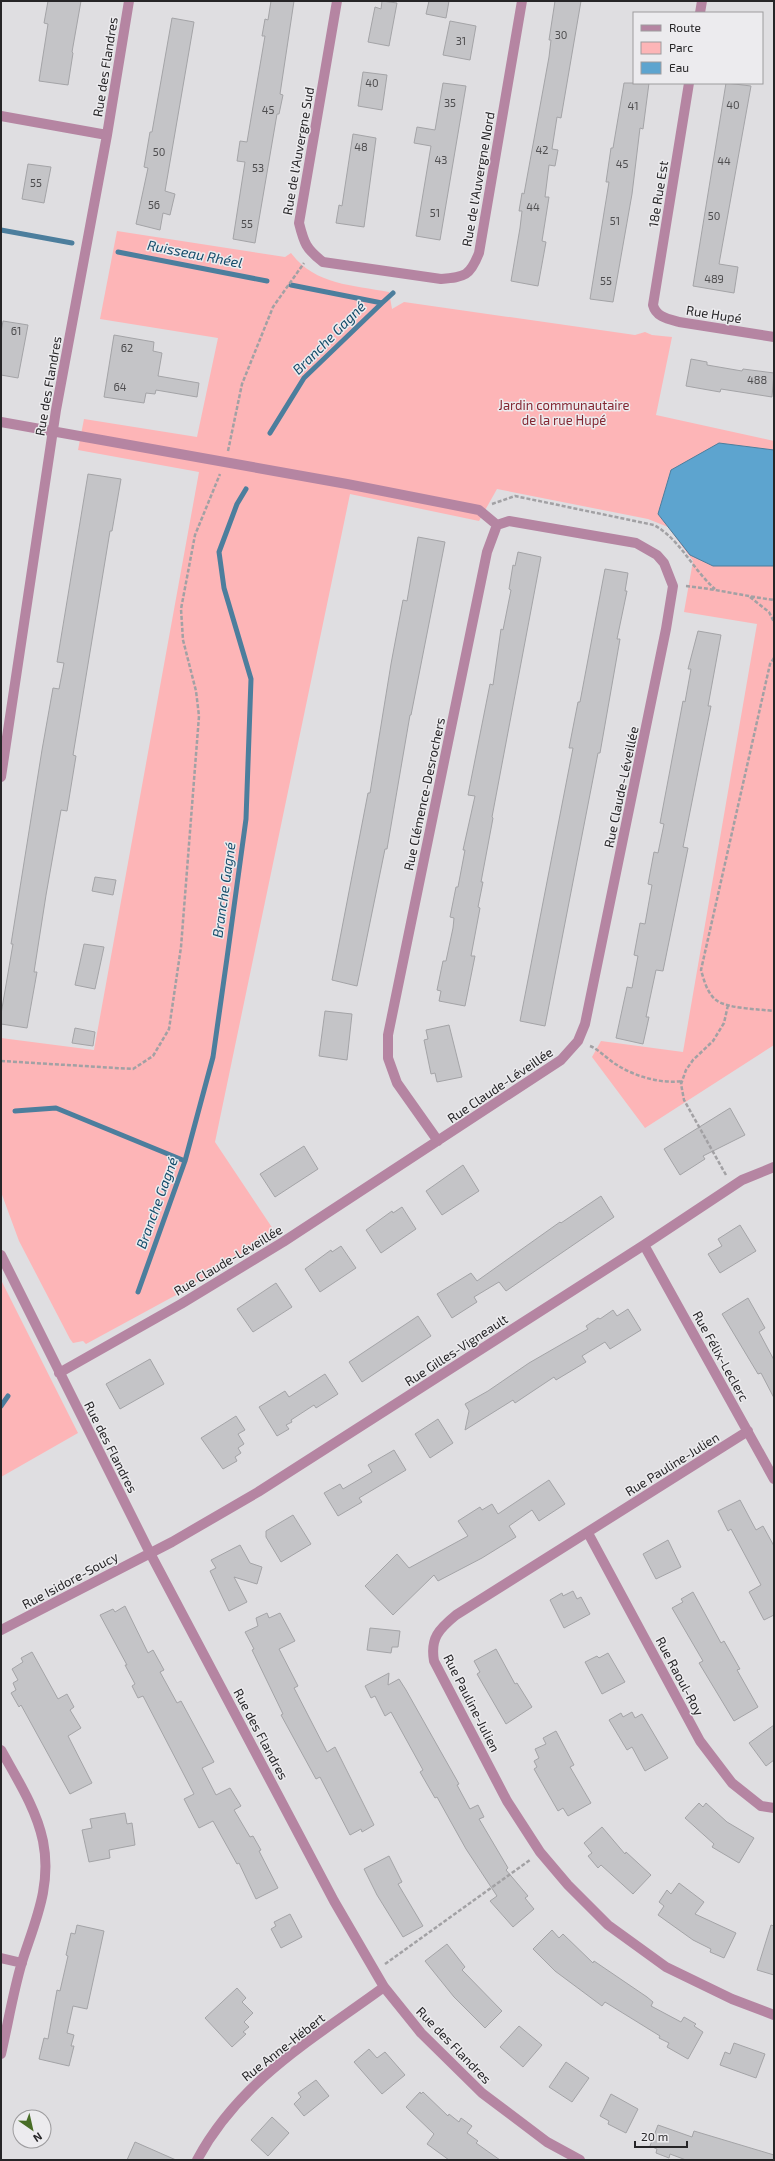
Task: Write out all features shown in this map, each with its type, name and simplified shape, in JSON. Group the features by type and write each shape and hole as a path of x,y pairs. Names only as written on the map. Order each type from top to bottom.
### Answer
{"street":[{"name":"Rue des Flandres","path":"1,777 53,432 107,136 129,1"},
{"name":"Rue de l'Auvergne Sud","path":"311,253 304,244 299,223 337,1"},
{"name":"Rue de l'Auvergne Nord","path":"311,253 323,262 441,280 460,277 473,269 479,253 522,1"},
{"path":"700,12 702,1"},
{"name":"18e Rue Est","path":"654,309 653,305 689,84"},
{"path":"1,116 107,136"},
{"name":"Rue Hupé","path":"654,309 665,318 679,322 774,337"},
{"path":"1,422 225,462 479,510 497,524 509,521 636,543 657,555 664,563 673,586"},
{"name":"Rue Clémence-Desrochers","path":"438,1141 397,1083 388,1058 388,1035 487,552 497,524"},
{"name":"Rue Claude-Léveillée","path":"59,1373 181,1304 283,1242 561,1060 578,1041 585,1024 666,629 673,586"},
{"name":"Rue Gilles-Vigneault","path":"150,1553 258,1492 644,1245 732,1186 742,1180 774,1167"},
{"name":"Rue Félix-Leclerc","path":"644,1245 774,1479"},
{"name":"Rue des Flandres","path":"1,1255 150,1553 334,1901 384,1987 421,2033 482,2093 548,2142 580,2160"},
{"name":"Rue Pauline-Julien","path":"748,1431 456,1615 444,1624 436,1637 432,1648 434,1661 504,1794 540,1852 568,1885 608,1925 666,1967 732,1999 774,2015"},
{"name":"Rue Raoul-Roy","path":"588,1533 700,1741 732,1783 761,1806 774,1808"},
{"name":"Rue Isidore-Soucy","path":"1,1630 150,1553"},
{"path":"1,1750 31,1807 43,1841 46,1875 38,1917 22,1963 1,2054"},
{"path":"1,1958 22,1963"},
{"name":"Rue Anne-Hébert","path":"197,2160 218,2126 259,2079 384,1987"}],"path":[{"path":"1,1062 133,1069 153,1056 169,1029 181,947 199,716 196,690 183,640 181,610 195,535 225,462 242,384 273,307 311,253"},
{"path":"673,586 715,588 749,597 774,600"},
{"path":"749,597 769,612 774,622"},
{"path":"774,658 768,672 701,970 707,988 716,1000 728,1005 774,1010"},
{"path":"728,1005 724,1023 714,1041 693,1060 682,1081 684,1100 732,1186"},
{"path":"578,1041 594,1048 618,1066 641,1076 671,1082 682,1081"},
{"path":"375,1971 540,1852"}],"green space":[{"name":"Jardin communautaire de la rue Hupé","path":"117,231 285,257 291,253 311,272 323,278 348,285 389,292 392,309 404,302 635,335 645,332 652,335 672,337 656,415 774,441 774,1045 645,1128 592,1057 601,1041 683,1052 757,624 684,612 693,561 668,527 648,519 497,489 479,521 350,494 215,1142 275,1232 178,1294 86,1344 83,1341 73,1343 70,1339 19,1241 1,1192 1,1038 94,1050 199,472 78,450 84,419 197,437 218,338 100,319"},
{"path":"1,1280 78,1433 1,1477"}],"water":[{"path":"719,443 774,450 774,566 713,566 690,555 658,514 671,470"}],"building":[{"path":"48,1 81,1 68,85 39,81 48,24 44,23"},
{"path":"271,1 294,1 280,94 283,95 279,114 277,114 255,243 233,239 245,162 237,161 240,141 247,142 265,36 262,36 265,19 268,20"},
{"path":"382,1 397,3 389,46 368,42 375,7 381,9"},
{"path":"429,1 449,1 446,18 426,14"},
{"path":"555,1 581,1 561,118 557,117 552,149 558,150 555,166 549,165 545,197 549,197 542,241 546,242 538,286 511,281 522,211 519,211 522,193 524,194 549,57 551,40 549,40"},
{"path":"172,18 194,22 165,191 175,194 170,215 163,213 160,230 136,224 148,168 144,167 150,132 152,132"},
{"path":"450,21 476,26 470,60 443,55"},
{"path":"363,72 387,75 382,110 358,106"},
{"path":"443,83 466,86 440,240 416,236 431,146 414,143 417,127 435,130"},
{"path":"624,83 649,84 643,129 640,128 632,194 613,302 590,299 609,182 606,182 611,148 613,148"},
{"path":"726,84 751,86 719,264 738,267 734,293 693,286"},
{"path":"353,134 376,138 364,227 336,223 339,205 342,206"},
{"path":"28,164 51,167 44,203 22,199"},
{"path":"3,321 28,325 18,378 1,375 1,332"},
{"path":"114,335 154,342 153,351 162,353 158,376 199,383 197,397 156,390 155,394 146,393 144,403 104,397"},
{"path":"691,359 707,362 707,365 742,371 743,369 774,373 772,397 721,389 720,392 686,386"},
{"path":"88,474 121,479 112,531 110,531 73,755 76,756 67,811 61,810 46,895 34,972 37,972 27,1028 1,1024 1,1014 53,688 59,689 64,663 57,662"},
{"path":"418,537 445,542 410,715 387,849 385,849 357,986 332,980 368,793 370,793 403,600 407,601"},
{"path":"518,552 541,557 492,817 481,882 483,882 478,907 480,908 471,956 475,956 465,1006 439,1001 441,991 437,990 443,961 446,961 453,928 454,918 450,917 456,887 458,887 465,850 463,850 475,796 468,795 490,684 493,685 501,629 503,630 511,590 509,589 513,565 515,566"},
{"path":"605,569 628,573 625,591 627,591 617,639 620,639 600,753 598,753 545,1026 520,1021 573,748 569,748 578,702 580,702"},
{"path":"698,631 721,635 708,706 711,706 683,847 688,848 663,971 656,970 646,1017 649,1017 643,1044 616,1038 627,987 632,988 638,956 634,955 640,923 645,924 652,885 648,884 654,852 658,853 664,824 660,823 683,701 685,702 691,669 688,669"},
{"path":"95,877 116,880 113,895 92,891"},
{"path":"84,944 104,947 95,989 75,985"},
{"path":"325,1011 352,1014 347,1060 319,1056"},
{"path":"449,1025 462,1077 437,1082 435,1073 431,1074 424,1040 428,1039 426,1030"},
{"path":"75,1028 95,1032 93,1046 72,1043"},
{"path":"730,1108 745,1135 703,1156 705,1159 680,1175 664,1149"},
{"path":"304,1146 318,1169 275,1197 260,1174"},
{"path":"463,1165 479,1191 442,1215 426,1191"},
{"path":"601,1196 614,1217 506,1291 499,1282 474,1297 477,1302 452,1318 437,1294 471,1273 477,1281 560,1222 561,1223"},
{"path":"402,1207 416,1229 381,1253 366,1230 392,1211 393,1213"},
{"path":"740,1225 756,1251 720,1273 708,1254 722,1246 718,1239"},
{"path":"341,1246 356,1268 320,1292 305,1269 331,1250 332,1252"},
{"path":"276,1283 292,1307 253,1332 237,1309"},
{"path":"748,1298 765,1328 759,1332 774,1360 774,1398 761,1373 758,1374 722,1314"},
{"path":"628,1309 641,1330 610,1349 605,1342 582,1356 586,1362 556,1380 554,1377 515,1403 513,1400 465,1430 469,1411 465,1404 488,1391 529,1363 588,1329 586,1326 598,1318 600,1319 613,1310 617,1316"},
{"path":"418,1316 431,1336 362,1382 349,1362"},
{"path":"150,1359 164,1384 120,1409 106,1384"},
{"path":"325,1374 338,1394 316,1408 314,1405 291,1420 292,1422 286,1425 289,1429 277,1436 259,1407 285,1391 289,1397"},
{"path":"236,1416 245,1430 238,1434 244,1444 238,1448 241,1453 235,1457 237,1461 223,1469 201,1438"},
{"path":"438,1419 453,1443 430,1458 415,1434"},
{"path":"394,1450 406,1470 359,1498 362,1502 338,1516 324,1493 340,1484 343,1489 372,1472 368,1465"},
{"path":"549,1480 565,1504 539,1521 532,1510 509,1526 516,1537 482,1558 438,1581 434,1575 393,1615 365,1586 397,1554 409,1568 468,1536 458,1521 480,1507 482,1510 492,1504 498,1514"},
{"path":"740,1500 756,1530 763,1526 774,1546 774,1615 764,1620 749,1592 761,1585 731,1529 728,1531 718,1511"},
{"path":"293,1515 311,1544 281,1562 266,1537 266,1531"},
{"path":"668,1540 681,1567 656,1579 643,1554"},
{"path":"240,1545 250,1563 262,1567 257,1584 234,1577 247,1602 229,1611 210,1571 216,1568 211,1560"},
{"path":"573,1591 577,1599 581,1597 590,1614 564,1628 550,1600 562,1593 563,1596"},
{"path":"693,1592 721,1643 724,1641 740,1669 737,1670 758,1707 734,1721 699,1663 703,1661 672,1608 683,1602 681,1599"},
{"path":"125,1606 148,1653 153,1650 164,1670 160,1672 177,1703 181,1701 214,1762 202,1768 216,1795 230,1788 241,1806 234,1810 250,1837 253,1836 261,1850 259,1851 278,1888 256,1899 239,1863 237,1864 213,1821 199,1828 184,1799 194,1794 143,1696 138,1698 132,1686 135,1684 125,1665 127,1665 100,1615 113,1609 115,1612"},
{"path":"267,1613 269,1618 280,1613 295,1641 279,1649 298,1686 294,1688 327,1752 335,1747 374,1825 362,1832 361,1829 350,1835 320,1777 316,1779 281,1715 283,1714 252,1650 254,1649 245,1632 258,1626 256,1618"},
{"path":"370,1628 400,1631 398,1647 392,1647 391,1653 367,1650"},
{"path":"496,1649 515,1684 517,1683 532,1707 506,1724 477,1674 480,1672 474,1661"},
{"path":"32,1652 58,1699 67,1694 74,1707 70,1710 81,1728 68,1736 92,1783 70,1794 21,1705 19,1707 11,1693 16,1690 13,1683 18,1680 12,1669 23,1662 21,1658"},
{"path":"608,1653 625,1682 602,1694 585,1662 597,1656 599,1658"},
{"path":"389,1673 388,1685 399,1679 459,1784 457,1785 470,1809 478,1805 484,1817 479,1819 508,1868 506,1870 528,1896 525,1898 534,1909 513,1927 490,1901 497,1896 466,1849 437,1797 435,1798 420,1772 423,1770 391,1712 385,1716 375,1696 371,1698 365,1686"},
{"path":"632,1712 635,1718 642,1714 668,1758 645,1771 632,1747 627,1750 609,1720 621,1713 623,1717"},
{"path":"774,1725 774,1760 766,1766 749,1743"},
{"path":"556,1731 574,1765 570,1767 591,1803 568,1816 563,1808 558,1811 534,1769 537,1767 534,1761 539,1758 535,1749 546,1744 543,1738"},
{"path":"699,1803 703,1807 706,1803 727,1822 754,1838 739,1863 712,1847 714,1844 685,1818"},
{"path":"125,1813 127,1824 132,1823 135,1845 109,1850 110,1858 89,1862 82,1830 92,1828 90,1819"},
{"path":"602,1827 625,1854 626,1852 651,1875 633,1894 601,1865 598,1868 588,1856 592,1853 584,1843"},
{"path":"389,1856 402,1882 398,1884 423,1926 403,1937 377,1895 364,1869"},
{"path":"679,1883 704,1902 695,1914 736,1933 724,1958 710,1952 711,1949 693,1940 658,1915 664,1906 659,1902 667,1890 671,1894"},
{"path":"290,1914 302,1937 281,1948 271,1929 276,1926 274,1922"},
{"path":"77,1925 104,1931 87,2009 73,2006 67,2033 74,2035 71,2046 74,2046 69,2066 39,2059 44,2038 48,2039 57,1990 60,1991 68,1956 66,1955 71,1933 75,1934"},
{"path":"771,1925 774,1926 774,1975 757,1970"},
{"path":"552,1930 559,1938 563,1934 593,1963 594,1961 647,1997 653,2002 651,2006 681,2022 684,2017 696,2024 694,2026 703,2032 688,2059 667,2047 669,2043 659,2038 660,2036 605,2002 602,2006 555,1971 533,1949"},
{"path":"447,1944 465,1967 462,1970 502,2011 485,2028 454,1997 425,1961"},
{"path":"237,1988 246,1998 242,2002 253,2013 244,2022 249,2027 243,2032 246,2034 232,2047 205,2018"},
{"path":"519,2026 542,2045 523,2067 500,2047"},
{"path":"734,2043 765,2054 756,2078 720,2065 725,2052 730,2054"},
{"path":"369,2049 377,2058 385,2052 405,2075 382,2094 354,2062"},
{"path":"566,2062 589,2078 572,2102 549,2087"},
{"path":"316,2080 329,2096 304,2116 294,2104 301,2097 298,2093"},
{"path":"420,2092 421,2094 423,2092 448,2116 449,2114 459,2122 461,2118 472,2126 467,2133 478,2141 476,2143 500,2160 449,2160 427,2144 434,2134 406,2107"},
{"path":"611,2094 638,2109 626,2133 608,2124 609,2121 600,2116"},
{"path":"272,2117 289,2133 268,2156 251,2140"},
{"path":"658,2125 692,2137 694,2131 774,2155 774,2160 686,2160 670,2154 669,2158 656,2153 657,2149 650,2146"},
{"path":"135,2142 176,2160 127,2160"}],"waterway":[{"name":"Ruisseau Rhéel","path":"1,230 72,243"},
{"name":"Ruisseau Rhéel","path":"118,252 267,281"},
{"name":"Ruisseau Rhéel","path":"291,285 382,303 393,293"},
{"name":"Branche Gagné","path":"270,433 304,378 382,303"},
{"name":"Branche Gagné","path":"138,1292 185,1161 213,1057 246,819 251,679 224,588 219,552 237,504 246,489"},
{"path":"15,1111 56,1108 185,1161"},
{"name":"Branche Gagné","path":"1,1406 8,1396"}]}
